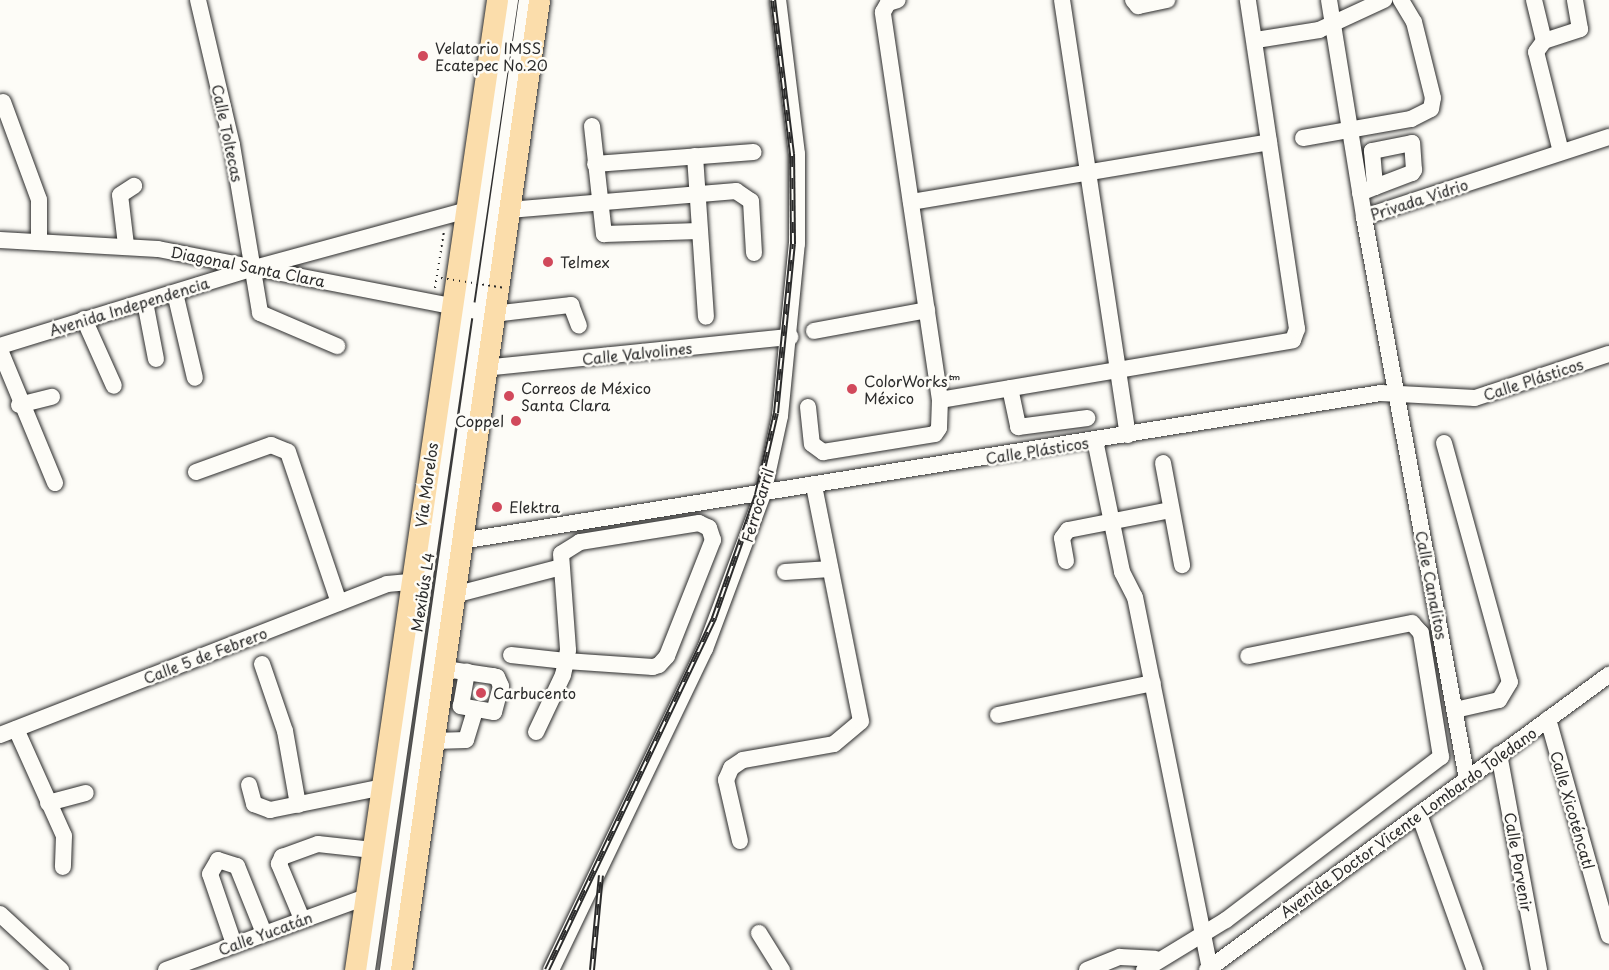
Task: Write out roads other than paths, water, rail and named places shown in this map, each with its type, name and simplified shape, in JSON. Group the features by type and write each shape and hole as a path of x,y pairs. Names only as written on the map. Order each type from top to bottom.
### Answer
{"main road":[{"name":"Vía Morelos","path":"401,970 445,669 484,368 472,311 467,210 497,0"},
{"name":"Vía Morelos","path":"355,970 412,582 472,311 509,210 539,0"}],"street":[{"name":"Calle Toltecas","path":"198,0 254,268 262,318 337,346"},
{"name":"Mexibús L4","path":"388,970 510,0"},
{"name":"Mexibús L4","path":"367,970 472,311 527,0"},
{"name":"Ferrocarril","path":"551,970 705,649 763,494 790,337 797,154 778,0"},
{"path":"807,406 812,444 823,452 935,434 940,400 883,12 888,3 898,0"},
{"path":"1062,0 1085,171 1120,372 1128,435"},
{"path":"1133,0 1136,6 1167,0"},
{"path":"940,400 1120,372 1293,340 1297,329 1256,40 1248,0"},
{"path":"1329,0 1349,128 1368,190 1364,217"},
{"path":"1256,40 1333,26 1384,0"},
{"path":"1303,138 1349,128 1411,119 1431,109 1433,98 1414,22 1401,0"},
{"path":"1534,0 1545,41"},
{"path":"1561,152 1536,57 1545,41 1580,29 1575,0"},
{"path":"3,102 40,202 39,241"},
{"path":"592,126 602,232 609,237 699,231"},
{"name":"Privada Vidrio","path":"1396,392 1364,217 1609,137"},
{"path":"911,202 1085,171 1269,142"},
{"path":"596,164 754,152"},
{"path":"695,156 706,317"},
{"path":"126,245 120,195 134,186"},
{"path":"509,210 736,191 748,197 754,253"},
{"name":"Avenida Independencia","path":"0,348 254,268 467,210"},
{"name":"Diagonal Santa Clara","path":"0,240 126,245 472,311 571,305 579,326"},
{"path":"175,293 195,378"},
{"path":"145,302 156,359"},
{"path":"814,331 927,310"},
{"path":"84,320 114,386"},
{"name":"Calle Valvolines","path":"484,368 790,337"},
{"path":"0,348 20,405 44,446 56,483"},
{"name":"Calle Plásticos","path":"461,541 1396,392 1475,398 1609,354"},
{"path":"1010,388 1017,427 1087,418"},
{"name":"Calle Canalitos","path":"1396,392 1467,779"},
{"path":"20,405 52,397"},
{"path":"1095,440 1111,522 1153,682 1204,933 1209,969"},
{"path":"1444,443 1510,682 1500,700 1455,710"},
{"path":"196,472 271,445 282,447 339,603"},
{"path":"1163,463 1182,565"},
{"path":"740,841 726,780 736,763 834,744 861,721 814,486"},
{"path":"1066,561 1066,531 1171,510"},
{"path":"511,656 566,661 653,667 663,662 712,534 699,523 579,542 561,554 558,568 568,636 566,661 536,732"},
{"path":"454,595 558,568"},
{"path":"785,572 830,569"},
{"name":"Calle 5 de Febrero","path":"0,735 397,581 412,582"},
{"path":"1087,970 1120,957 1149,964 1204,933 1441,757 1421,633 1412,622 1248,656"},
{"path":"262,664 285,730 298,805"},
{"path":"445,669 467,672 493,676 501,682 496,709 475,710 461,705 467,672"},
{"name":"Avenida Doctor Vicente Lombardo Toledano","path":"1209,969 1609,675"},
{"path":"998,714 1153,682"},
{"path":"434,741 466,741 475,710"},
{"name":"Calle Xicoténcatl","path":"1548,719 1603,892 1609,936"},
{"path":"16,729 64,836 63,867"},
{"name":"Calle Porvenir","path":"1499,754 1539,970"},
{"path":"249,785 260,809 298,805 383,787"},
{"path":"48,803 86,793"},
{"path":"1419,814 1475,970"},
{"path":"302,919 282,875 282,857 318,844 373,850"},
{"path":"234,944 210,874 218,860 228,859 237,866 264,933"},
{"name":"Calle Yucatán","path":"166,970 365,897"},
{"path":"0,914 61,970"},
{"path":"759,933 782,970"}],"railway":[{"path":"547,970 714,618 757,495 776,413 793,244 792,154 773,0"},
{"path":"592,970 601,875"}],"place":[{"name":"Velatorio IMSS Ecatepec No.20","path":"423,56"},
{"name":"Telmex","path":"548,262"},
{"name":"ColorWorks™ México","path":"852,389"},
{"name":"Correos de México Santa Clara","path":"509,396"},
{"name":"Coppel","path":"516,421"},
{"name":"Elektra","path":"497,507"},
{"name":"Carbucento","path":"481,693"}]}
